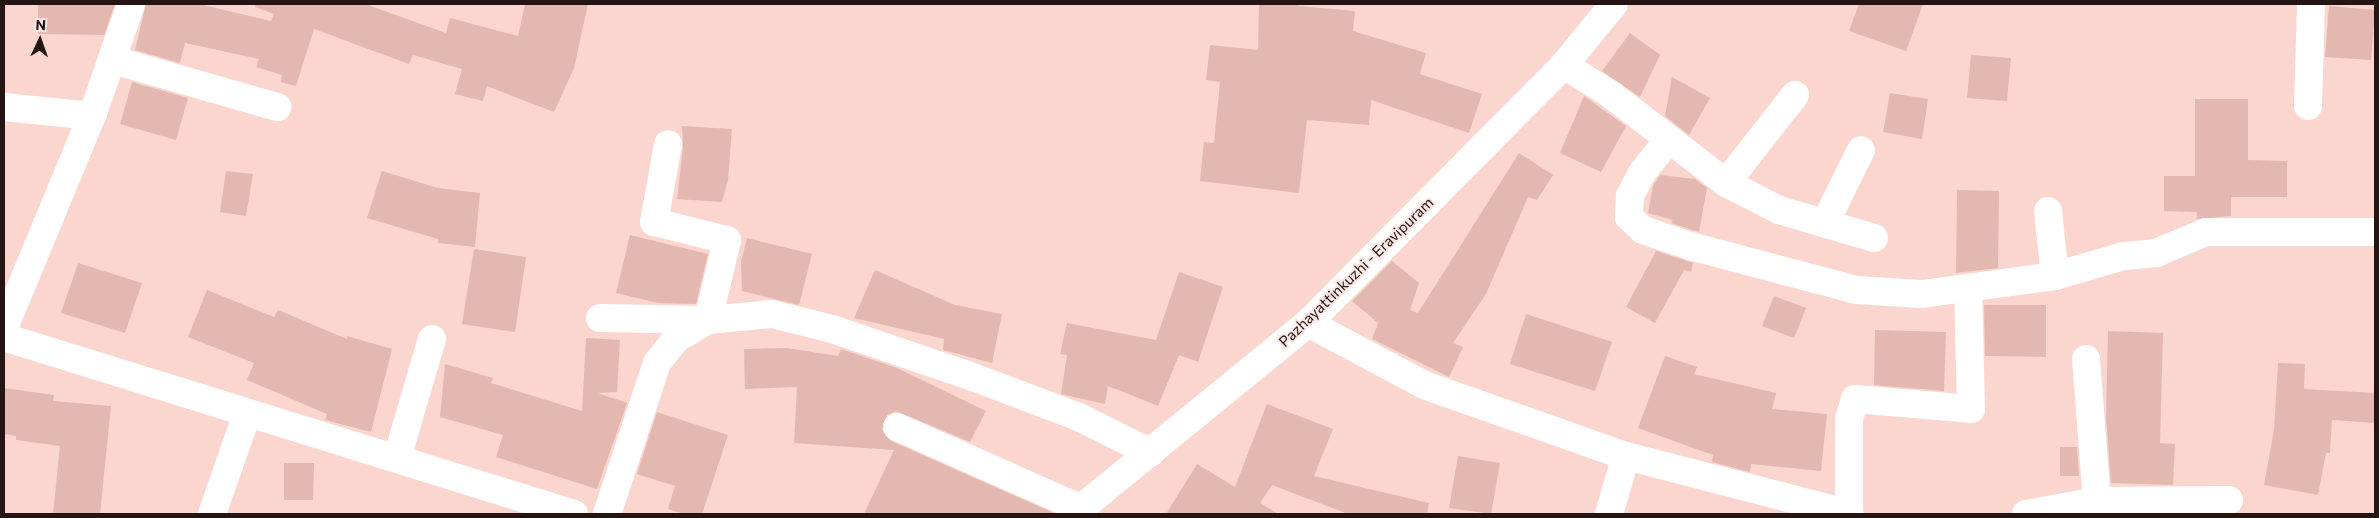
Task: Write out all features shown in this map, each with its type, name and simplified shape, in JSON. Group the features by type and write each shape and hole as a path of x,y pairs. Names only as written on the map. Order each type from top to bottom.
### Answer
{"street":[{"path":"4,328 92,116 131,4"},
{"name":"Pazhayattinkuzhi - Eravipuram","path":"1077,511 1151,453 1308,323 1564,65 1614,4"},
{"path":"2308,106 2311,4"},
{"path":"113,60 277,107"},
{"path":"1564,65 1610,94 1726,183 1779,210 1874,238"},
{"path":"1726,183 1795,95"},
{"path":"4,107 92,116"},
{"path":"1669,139 1642,173 1630,196 1628,218 1643,230 1690,246 1857,290 1922,294 1968,290 2055,276 2124,256 2156,253 2206,232 2375,232"},
{"path":"607,514 657,364 676,338 708,320 727,240 654,222 668,144"},
{"path":"1825,223 1861,150"},
{"path":"2048,211 2055,276"},
{"path":"1308,323 1424,385 1626,456 1850,514 1849,419 1855,399 1971,409 1968,290"},
{"path":"600,318 708,320 772,314 832,329 970,376 1079,417 1151,453"},
{"path":"4,337 574,514"},
{"path":"397,458 432,339"},
{"path":"2086,359 2097,501"},
{"path":"212,514 247,414"},
{"path":"897,428 1077,511"},
{"path":"1609,514 1626,456"},
{"path":"2026,514 2097,501 2229,500"}],"building":[{"path":"38,4 115,4 104,35 38,34"},
{"path":"146,4 199,4 271,21 274,14 255,7 256,4 365,4 446,33 450,18 518,36 525,4 588,4 574,68 554,112 487,86 483,101 455,94 462,69 413,55 409,64 314,29 296,86 281,82 282,75 256,67 259,59 185,43 180,63 135,50"},
{"path":"1259,4 1299,4 1299,6 1355,11 1353,31 1426,53 1420,74 1482,94 1469,133 1371,100 1369,125 1307,120 1299,193 1200,181 1204,142 1214,143 1220,82 1206,80 1210,45 1258,50"},
{"path":"1859,4 1923,4 1906,51 1849,31"},
{"path":"2329,6 2375,10 2371,60 2325,57"},
{"path":"1630,33 1660,55 1640,97 1602,71"},
{"path":"1971,55 2011,58 2007,101 1967,98"},
{"path":"1672,77 1710,98 1689,135 1665,116"},
{"path":"132,82 188,98 176,140 120,124"},
{"path":"1890,93 1928,99 1922,139 1883,132"},
{"path":"1584,96 1626,126 1601,172 1560,153"},
{"path":"2195,99 2248,99 2248,160 2287,161 2287,197 2231,197 2231,216 2197,219 2197,212 2164,211 2164,176 2195,176"},
{"path":"682,126 732,129 728,180 722,202 677,199 683,147"},
{"path":"1519,153 1553,175 1537,200 1528,197 1486,294 1453,343 1463,347 1449,377 1372,339 1378,323 1352,301 1392,261 1419,283 1410,310 1418,313"},
{"path":"226,171 253,174 246,216 220,212"},
{"path":"382,171 438,188 480,193 475,247 438,243 438,239 367,218"},
{"path":"1660,175 1695,179 1707,188 1699,232 1671,223 1673,220 1648,213 1653,186"},
{"path":"1957,190 1999,191 1998,268 1956,273"},
{"path":"630,235 708,254 696,304 658,303 616,293"},
{"path":"747,238 812,254 799,305 742,291 741,262"},
{"path":"474,249 526,257 515,332 462,324"},
{"path":"1656,251 1693,263 1691,272 1684,270 1655,323 1626,307"},
{"path":"78,263 142,283 125,333 61,313"},
{"path":"875,270 955,305 1002,314 992,363 943,350 944,339 854,318"},
{"path":"1179,272 1223,287 1198,362 1179,355 1158,406 1108,386 1105,404 1061,394 1067,355 1060,354 1067,323 1156,340"},
{"path":"207,290 274,317 278,310 347,339 347,336 392,349 371,432 325,420 327,414 247,380 254,363 188,337"},
{"path":"1774,296 1806,308 1794,338 1762,326"},
{"path":"1984,305 2046,305 2046,357 1985,356"},
{"path":"1526,314 1612,342 1595,391 1510,364"},
{"path":"1875,330 1946,332 1944,391 1874,385"},
{"path":"2108,331 2163,333 2160,443 2175,444 2173,485 2111,483 2106,416"},
{"path":"586,338 620,340 617,392 598,393 627,403 597,489 496,457 503,435 440,417 445,364 493,378 491,383 582,411"},
{"path":"787,348 838,356 841,349 897,368 986,411 970,442 896,411 887,415 882,429 891,441 1056,514 864,514 894,450 794,443 797,387 745,389 744,349"},
{"path":"1665,356 1697,367 1694,374 1776,393 1772,409 1827,414 1821,471 1751,464 1750,472 1712,462 1713,455 1638,428"},
{"path":"2278,363 2305,364 2304,389 2375,393 2375,423 2332,420 2330,453 2326,453 2318,495 2264,485 2274,430"},
{"path":"4,388 54,395 53,401 111,406 100,514 53,514 60,446 16,440 16,436 4,434"},
{"path":"1267,404 1333,429 1314,476 1429,503 1427,514 1348,514 1272,485 1260,503 1278,514 1166,514 1197,464 1235,487"},
{"path":"657,412 728,435 702,514 684,514 668,509 675,486 637,474"},
{"path":"2060,447 2077,447 2079,476 2060,476"},
{"path":"1458,456 1500,463 1491,514 1449,508"},
{"path":"284,463 314,463 313,500 284,500"}]}
